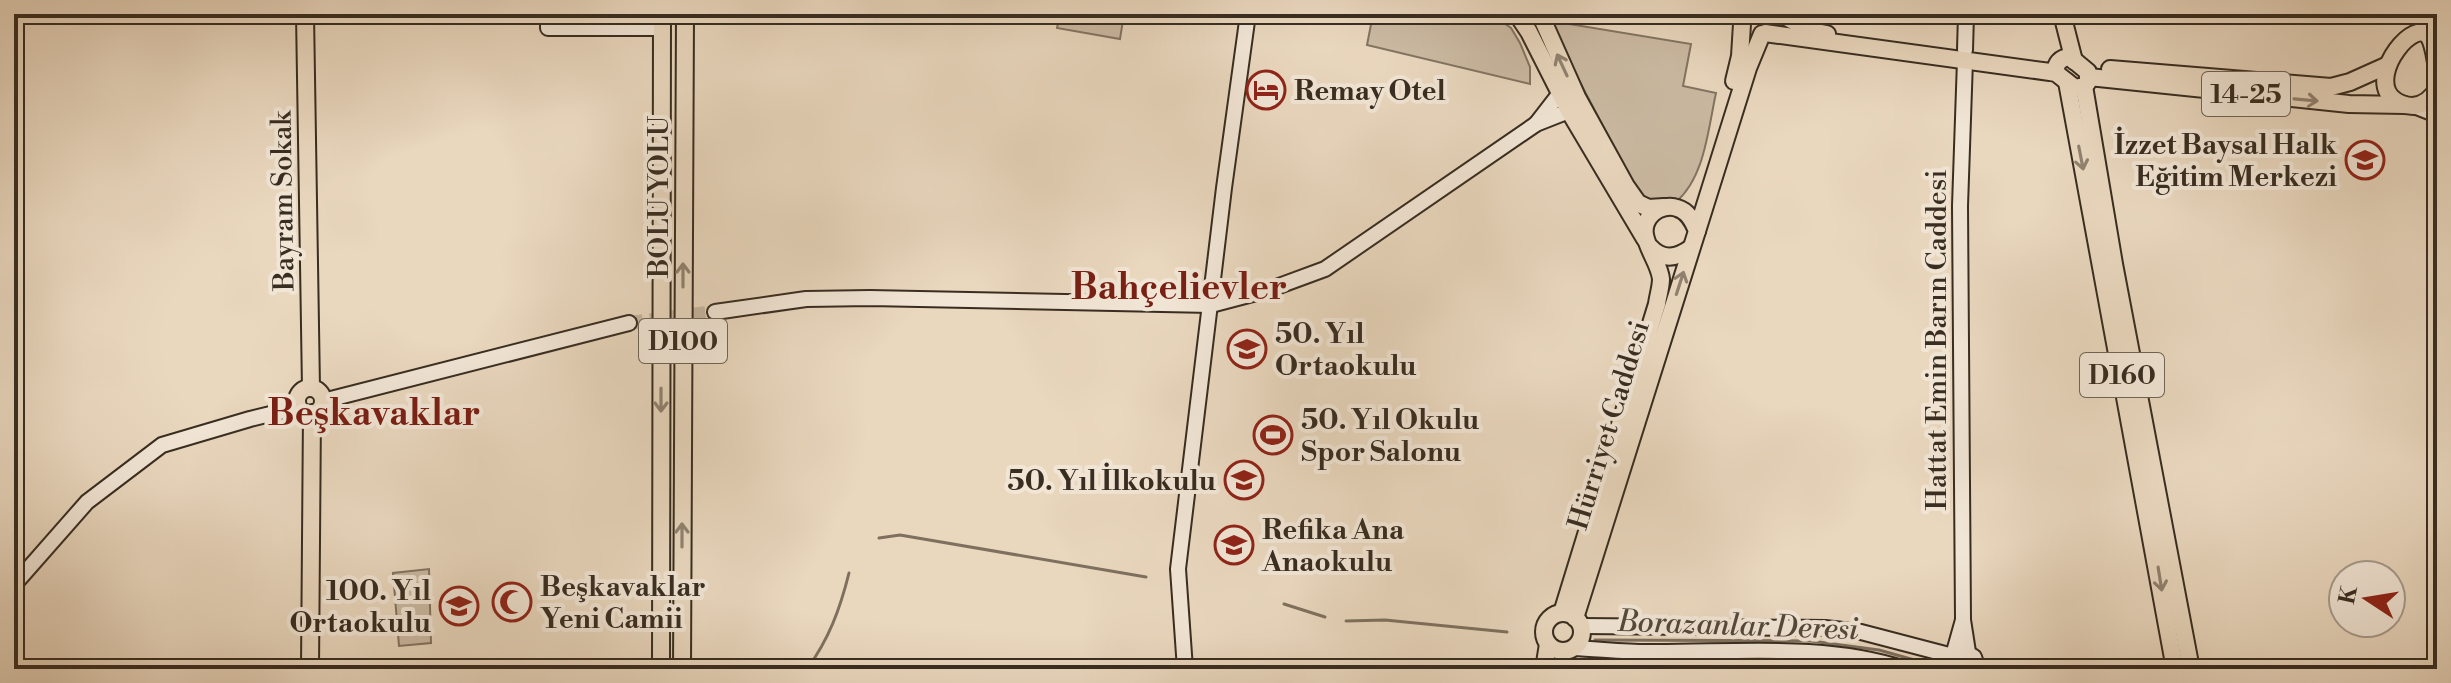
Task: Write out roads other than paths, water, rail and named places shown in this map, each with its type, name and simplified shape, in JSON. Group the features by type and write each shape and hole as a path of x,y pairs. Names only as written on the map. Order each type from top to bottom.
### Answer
{"main road":[{"name":"Bayram Sokak","path":"305,14 311,388 300,393 297,401 311,407"},
{"name":"BOLU YOLU","path":"682,669 685,14"},
{"path":"1185,669 1178,569 1248,14"},
{"name":"Hürriyet Caddesi","path":"1517,14 1569,111 1647,242 1661,278 1657,304 1573,619"},
{"path":"1540,14 1577,97 1632,195 1638,203 1648,208 1673,207 1690,217 1697,231"},
{"name":"Hürriyet Caddesi","path":"1573,619 1748,68 1764,34 1773,26 1775,14"},
{"path":"1781,14 1811,31 2073,72 2062,14"},
{"name":"Hattat Emin Barın Caddesi","path":"1954,657 1963,620 1960,206 1966,14"},
{"path":"2416,14 2429,35"},
{"path":"2425,14 2437,68"},
{"path":"1691,248 1669,257 1654,252 1647,242 1646,224 1649,217 1662,208 1691,202 1702,186 1740,56 1741,19"},
{"path":"1741,19 1748,32 1965,55"},
{"path":"548,21 655,21"},
{"name":"D100","path":"655,21 661,669"},
{"name":"14-25","path":"2073,72 2331,87 2388,65 2429,35"},
{"path":"2388,65 2384,76 2393,99 2437,115"},
{"name":"14-25","path":"2073,72 2349,104 2409,105"},
{"name":"D160","path":"2073,72 2114,264 2191,669"},
{"name":"D160","path":"2073,72 2175,669"},
{"path":"2409,105 2427,102 2437,89"},
{"path":"1536,124 1560,93"},
{"path":"715,312 806,299 1211,305 1268,290 1325,269 1536,124 1569,111"},
{"path":"14,585 87,502 162,445 250,419 311,407 629,323"},
{"path":"310,669 311,407"},
{"path":"1544,669 1548,644 1545,634 1551,618 1861,632 1954,657 1974,657 1978,669"},
{"path":"1561,669 1570,649 1581,638 1573,619"},
{"path":"1548,644 1557,650 1828,654 1880,661 1905,669"}],"waterway":[{"name":"Borazanlar Deresi","path":"879,538 900,535 1146,577"},
{"name":"Borazanlar Deresi","path":"807,669 833,623 849,573"},
{"name":"Borazanlar Deresi","path":"1284,604 1325,617"},
{"name":"Borazanlar Deresi","path":"1346,621 1385,620 1507,632"},
{"name":"Borazanlar Deresi","path":"1595,640 1811,641 1879,650 1925,663"}],"tunnel":[{"path":"629,323 715,312"}],"place":[{"name":"Remay Otel","path":"1266,90"},
{"name":"İzzet Baysal Halk Eğitim Merkezi","path":"2365,160"},
{"name":"50. Yıl Ortaokulu","path":"1247,349"},
{"name":"50. Yıl Okulu Spor Salonu","path":"1273,435"},
{"name":"50. Yıl İlkokulu","path":"1244,480"},
{"name":"Refika Ana Anaokulu","path":"1234,545"},
{"name":"Beşkavaklar Yeni Camii","path":"512,602"},
{"name":"100. Yıl Ortaokulu","path":"459,606"}],"district":[{"name":"Bahçelievler","path":"1179,286"},
{"name":"Beşkavaklar","path":"374,412"}]}
